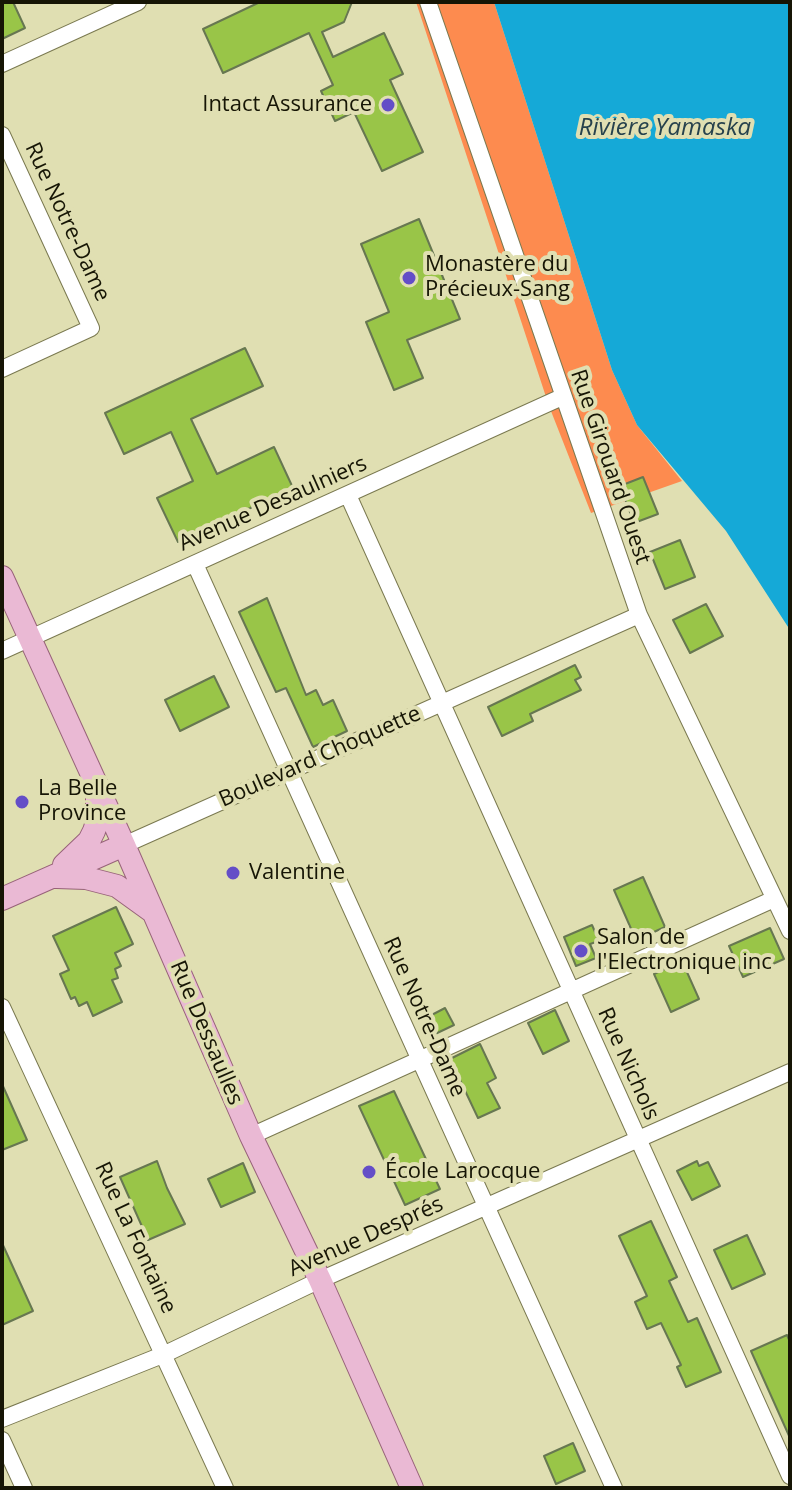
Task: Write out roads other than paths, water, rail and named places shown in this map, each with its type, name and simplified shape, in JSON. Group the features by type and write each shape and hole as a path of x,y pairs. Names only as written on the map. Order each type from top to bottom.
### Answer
{"main road":[{"name":"Rue Dessaulles","path":"2,577 412,1488"},
{"path":"52,877 89,841 94,831 98,801 95,780"},
{"name":"Boulevard Choquette","path":"2,899 124,845"},
{"path":"52,877 86,878 117,886 154,913"}],"street":[{"path":"2,64 138,2"},
{"name":"Rue Girouard Ouest","path":"428,2 639,615 790,931"},
{"name":"Rue Notre-Dame","path":"2,135 91,328 2,369"},
{"name":"Avenue Desaulniers","path":"2,651 562,397"},
{"name":"Rue Nichols","path":"348,495 790,1476"},
{"name":"Rue Notre-Dame","path":"195,564 614,1488"},
{"name":"Boulevard Choquette","path":"124,845 639,615"},
{"path":"251,1136 774,899"},
{"name":"Rue La Fontaine","path":"2,1007 225,1488"},
{"name":"Avenue Després","path":"2,1419 165,1354 320,1280 790,1072"},
{"path":"2,1440 24,1488"}],"water":[{"name":"Rivière Yamaska","path":"494,2 790,2 790,630 726,531 637,425 612,370"}],"place":[{"name":"Intact Assurance","path":"388,105"},
{"name":"Monastère du Précieux-Sang","path":"409,278"},
{"name":"La Belle Province","path":"22,802"},
{"name":"Valentine","path":"233,873"},
{"name":"Salon de l'Electronique inc","path":"581,951"},
{"name":"École Larocque","path":"369,1172"}]}
